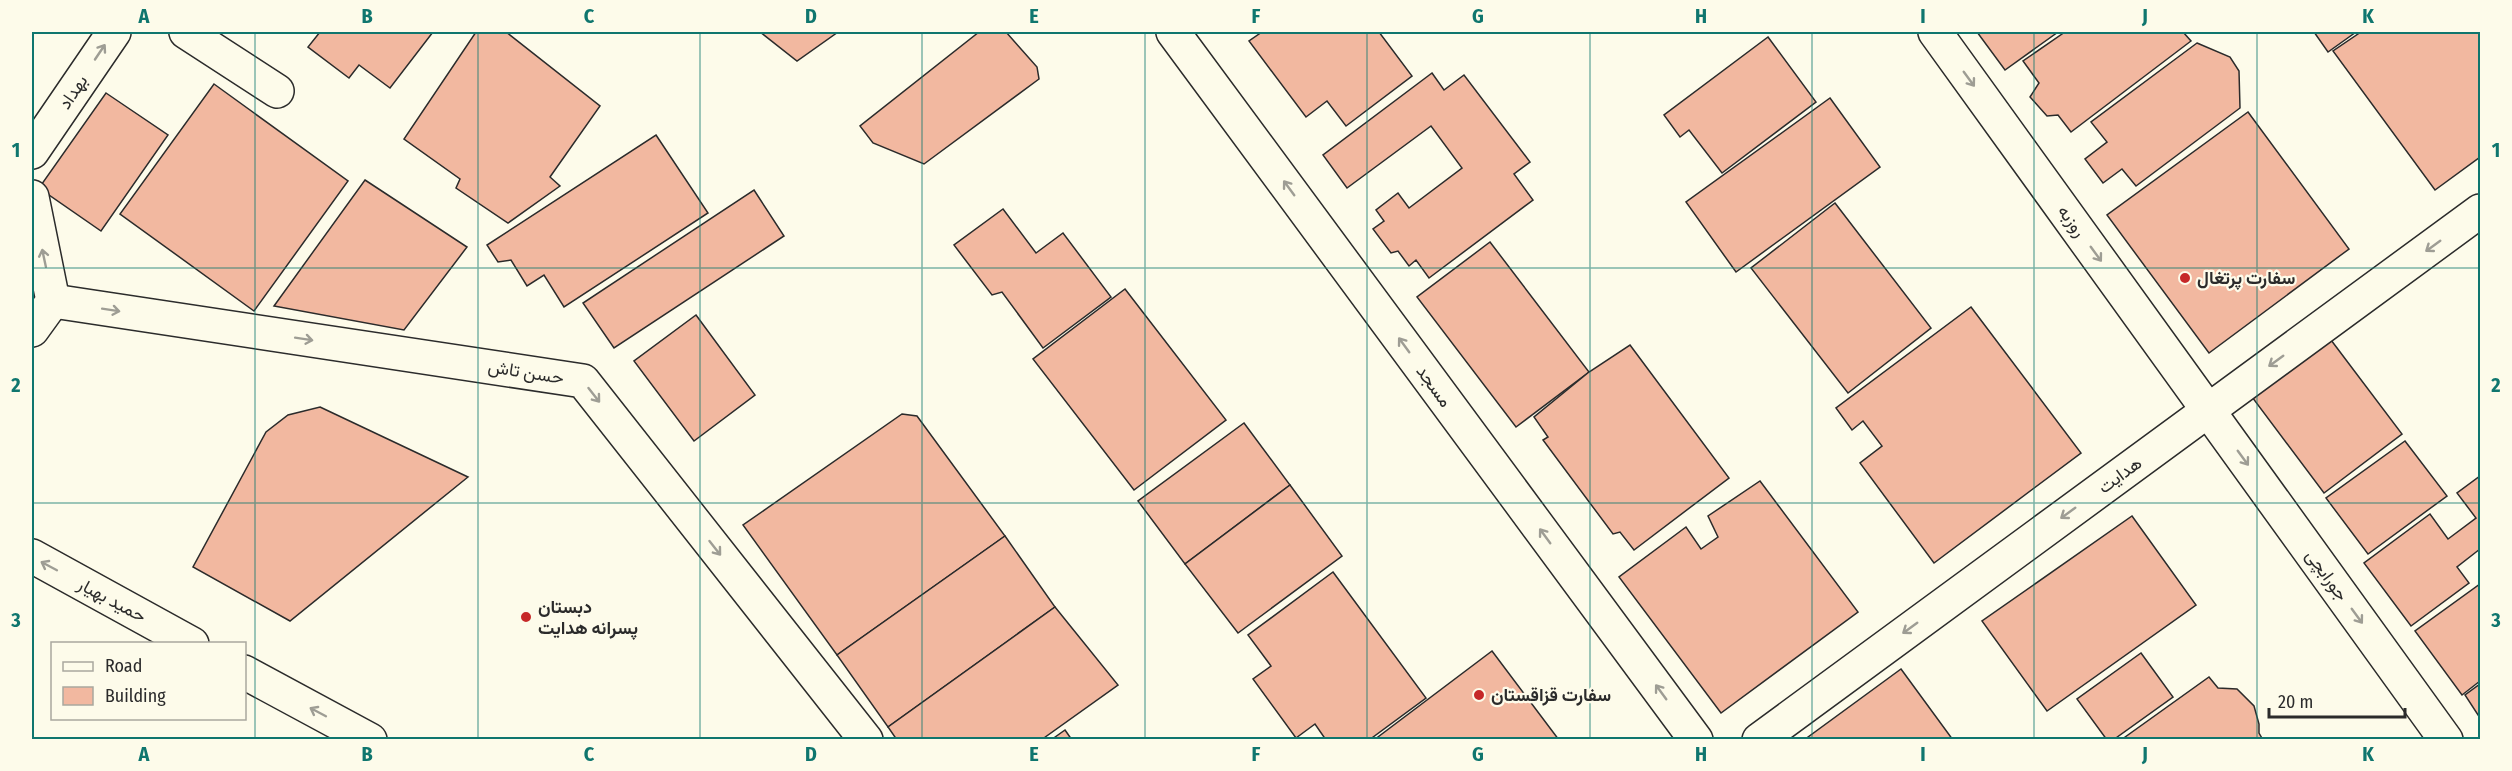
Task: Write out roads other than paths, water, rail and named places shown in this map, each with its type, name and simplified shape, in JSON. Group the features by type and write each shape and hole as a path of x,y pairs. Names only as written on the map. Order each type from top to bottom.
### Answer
{"street":[{"name":"بهداد","path":"32,152 114,32"},
{"path":"186,32 277,91"},
{"name":"مسجد","path":"1173,32 1696,740"},
{"name":"روزبه","path":"1935,32 2209,410"},
{"path":"32,197 53,301 32,330"},
{"name":"هدایت","path":"1759,740 2481,211"},
{"name":"حسن تاش","path":"53,301 583,381 866,740"},
{"name":"جورابچی","path":"2209,410 2446,740"},
{"name":"حمید بهیار","path":"32,556 188,642"},
{"path":"246,673 370,740"}],"place":[{"name":"سفارت پرتغال","path":"2185,278"},
{"name":"دبستان پسرانه هدایت","path":"526,617"},
{"name":"سفارت قزاقستان","path":"1479,695"}]}
